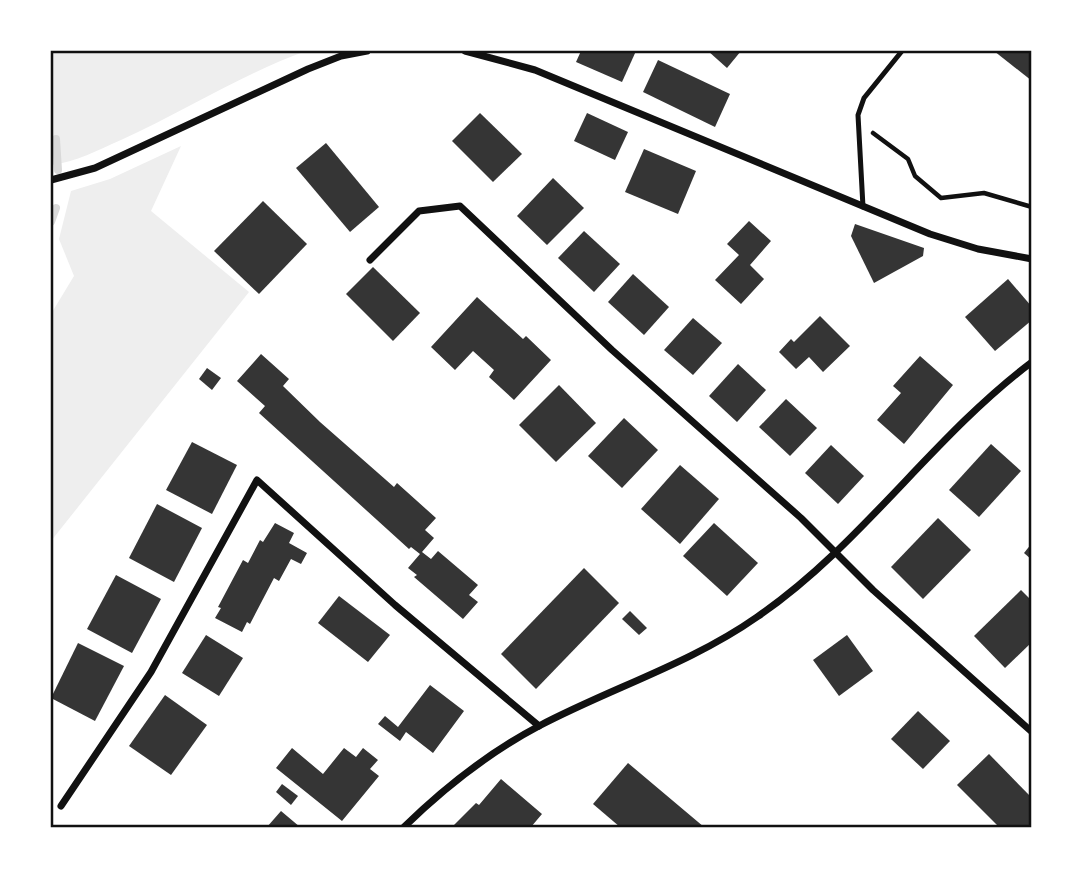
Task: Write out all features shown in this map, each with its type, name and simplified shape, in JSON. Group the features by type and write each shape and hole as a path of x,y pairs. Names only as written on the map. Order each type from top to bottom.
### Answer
{"street":[{"path":"51,180 95,168 341,55 368,51"},
{"path":"465,51 535,70 930,234 978,249 1032,259"},
{"path":"370,260 419,211 460,206 612,350 1032,732"},
{"path":"404,827 468,769 539,726 728,636 797,586 978,408 1032,362"},
{"path":"61,806 151,672 257,480 395,605 539,726"},
{"path":"1025,724 1032,716"}],"lane":[{"path":"863,207 859,122 864,98 902,51"}],"path":[{"path":"859,122 908,159 915,176 941,198 984,193 1032,207"}],"shaded area":[{"path":"51,51 306,51 259,71 104,148 51,165"},
{"path":"181,146 151,211 249,292 51,541 51,314 74,276 59,239 71,191 110,179"}],"building":[{"path":"581,51 636,51 622,82 576,62"},
{"path":"708,51 741,51 727,68"},
{"path":"994,51 1032,51 1032,81"},
{"path":"658,60 730,94 715,127 643,92"},
{"path":"480,113 522,154 493,182 452,141"},
{"path":"587,113 628,132 615,160 574,141"},
{"path":"326,143 379,207 350,232 296,168"},
{"path":"644,149 696,171 678,214 625,192"},
{"path":"553,178 584,208 547,245 517,216"},
{"path":"263,201 307,244 259,294 214,251"},
{"path":"749,221 771,241 750,265 764,279 741,304 715,280 739,255 727,244"},
{"path":"855,224 924,248 923,256 874,283 851,236"},
{"path":"584,231 620,264 594,292 558,258"},
{"path":"373,267 420,313 393,341 346,294"},
{"path":"633,274 669,307 644,335 608,302"},
{"path":"1008,279 1032,307 1032,320 995,351 965,317"},
{"path":"477,297 523,339 526,336 551,360 514,400 489,377 494,370 473,351 455,370 431,347"},
{"path":"820,316 850,346 823,372 809,357 796,369 779,352 791,339 794,342"},
{"path":"693,318 722,343 693,375 664,350"},
{"path":"261,354 289,379 283,386 320,422 394,487 397,483 436,518 425,530 434,538 422,552 431,559 438,551 478,585 469,595 478,602 463,619 414,577 417,575 408,568 420,554 411,547 409,549 259,413 265,406 237,381"},
{"path":"920,356 953,385 904,444 877,420 901,393 893,386"},
{"path":"738,364 766,390 737,422 709,396"},
{"path":"207,368 221,378 212,390 199,379"},
{"path":"559,385 596,423 556,462 519,425"},
{"path":"786,399 817,428 790,456 759,427"},
{"path":"624,418 658,450 622,488 588,456"},
{"path":"192,442 237,465 212,514 166,490"},
{"path":"991,444 1021,471 979,517 949,490"},
{"path":"831,445 864,476 838,504 805,473"},
{"path":"680,465 719,499 680,544 641,509"},
{"path":"157,504 202,528 174,582 129,558"},
{"path":"938,518 971,550 923,599 891,567"},
{"path":"275,523 294,533 289,543 307,553 301,564 291,559 279,581 274,578 250,624 247,622 242,632 215,618 221,608 218,607 243,560 248,563 260,540 263,542"},
{"path":"714,523 758,563 727,596 683,556"},
{"path":"1032,543 1032,560 1024,553"},
{"path":"584,568 619,603 536,689 501,654"},
{"path":"116,575 161,599 132,653 87,629"},
{"path":"1021,590 1032,601 1032,642 1005,668 974,636"},
{"path":"339,596 390,635 368,662 318,623"},
{"path":"630,611 647,628 639,635 622,619"},
{"path":"206,635 243,658 219,696 182,673"},
{"path":"847,635 873,671 839,696 813,660"},
{"path":"78,643 124,666 95,721 51,698"},
{"path":"430,685 464,711 433,753 406,732 400,741 378,724 385,716 398,727"},
{"path":"165,695 207,725 171,775 129,746"},
{"path":"918,711 950,741 923,769 891,739"},
{"path":"292,748 323,774 344,748 356,757 363,748 378,760 370,769 379,776 342,821 276,768"},
{"path":"989,754 1032,798 1032,827 999,827 957,785"},
{"path":"628,763 704,827 620,827 593,804"},
{"path":"501,779 542,814 531,827 452,827 476,803 479,805"},
{"path":"282,784 298,796 291,805 276,792"},
{"path":"281,811 300,827 267,827"}],"waterway":[{"path":"56,139 58,170"},
{"path":"51,222 56,208"}]}
